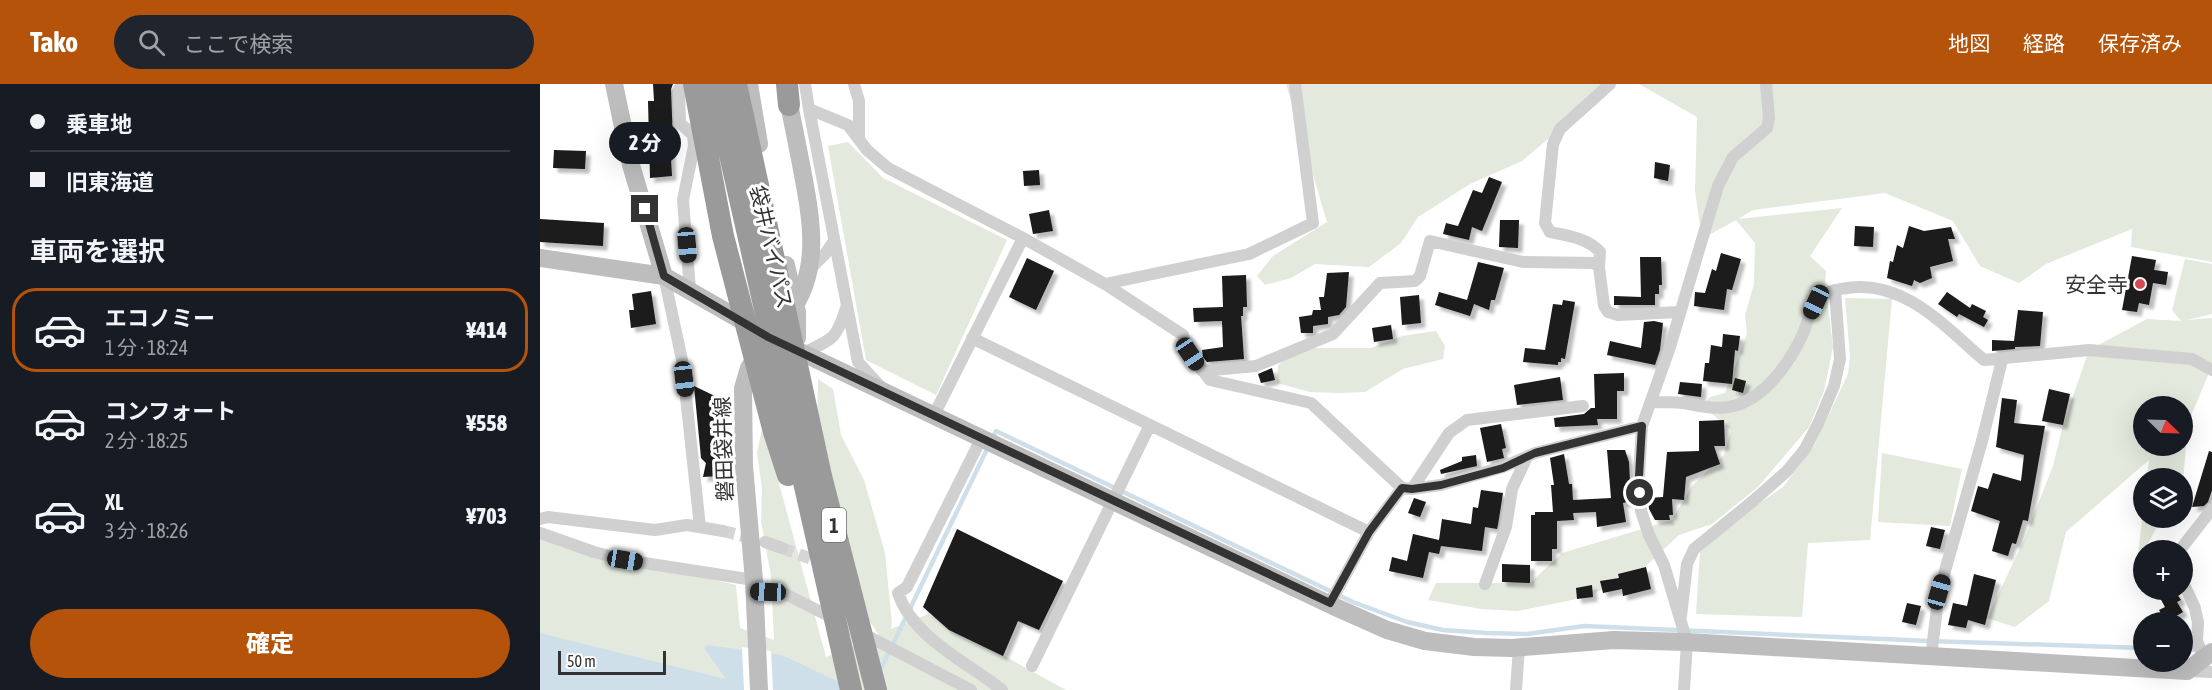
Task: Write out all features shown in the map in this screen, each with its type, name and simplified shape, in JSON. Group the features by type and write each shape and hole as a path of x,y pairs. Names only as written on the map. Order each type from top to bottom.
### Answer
{"highway":[{"name":"1","path":"692,84 723,236 771,421 832,607"},
{"name":"袋井バイパス","path":"714,84 851,690"},
{"name":"袋井バイパス","path":"736,84 800,356 821,476 876,690"}],"street":[{"path":"614,84 632,165 664,276 682,360 700,527"},
{"path":"690,290 683,200 694,146 693,135 680,123 679,89 692,84"},
{"path":"749,84 761,155 797,312 800,356"},
{"path":"792,96 805,84"},
{"path":"854,84 859,101 859,139"},
{"path":"1105,284 1249,254 1313,223 1295,84"},
{"path":"1610,84 1560,129 1553,144 1545,223 1550,232 1593,244 1600,252 1599,267 1604,306 1608,312 1618,315 1679,312"},
{"path":"1684,690 1687,642 1664,565 1649,535 1641,511 1639,476 1642,426 1670,347 1718,186 1733,157 1767,128 1769,118 1766,84"},
{"path":"792,96 834,241 858,362 886,392"},
{"path":"792,96 848,126 867,150 888,168 1023,237 1105,284 1183,335 1190,354 1209,380 1311,403 1407,489 1441,485 1503,468 1527,457 1642,426"},
{"name":"磐田袋井線","path":"759,690 755,591 744,466 743,388 749,368 768,337 797,303 809,270 812,247 811,214 792,96"},
{"path":"934,414 1023,237"},
{"path":"809,270 834,241"},
{"path":"1202,372 1256,366 1334,334 1380,283 1415,281 1420,276 1430,241 1523,262 1586,261 1599,267"},
{"path":"540,258 664,276 800,356 934,414 1387,630 1425,641 1474,647 1519,648 1614,640 1687,642 2187,671 2209,661 2197,641 2198,622 2191,600"},
{"path":"1651,402 1680,403 1719,409 1737,405 1757,396 1775,376 1802,337 1816,302 1828,291 1859,286 1883,289 1903,296 1924,308 1984,360 2089,350 2192,359 2212,370"},
{"path":"1681,622 1687,564 1694,549 1787,471 1805,449 1818,424 1834,386 1840,359 1835,290"},
{"path":"800,356 827,341 838,331 846,306"},
{"path":"972,338 1369,532"},
{"path":"1931,657 1939,592 1982,441 2002,360"},
{"path":"1330,603 1369,532 1407,489 1449,433 1467,420 1583,406"},
{"path":"1032,666 1150,425"},
{"path":"982,437 907,587 898,593 903,608 920,628 1002,690"},
{"path":"1485,584 1503,536 1512,489 1527,457"},
{"path":"2188,540 2212,509"},
{"path":"540,519 548,517 655,530 687,525 723,531"},
{"path":"540,533 625,560 755,591 781,592 971,690"},
{"path":"765,542 782,548"},
{"path":"1516,690 1519,648"}],"shaded area":[{"path":"1286,84 1613,84 1522,161 1470,184 1418,217 1401,243 1369,267 1315,264 1291,278 1265,285 1257,276 1273,256 1327,222"},
{"path":"1639,84 2212,84 2212,262 2131,247 2132,229 2046,264 2019,283 1980,266 1953,221 1885,193 1753,210 1738,219 1842,208 1810,256 1826,271 1825,283 1833,347 1824,391 1809,427 1758,487 1712,524 1679,535 1632,579 1577,599 1518,611 1481,609 1428,600 1436,583 1530,583 1562,553 1672,520 1692,486 1724,455 1731,430 1703,406 1710,397 1725,393 1747,334 1745,315 1754,284 1755,243 1736,220 1702,239 1695,191 1697,117"},
{"path":"848,142 883,178 1007,240 936,395 866,360 828,146"},
{"path":"2185,259 2212,264 2212,314 2187,320 2212,318 2212,366 2193,411 2193,396 2133,396 2133,456 2185,456 2184,468 2148,468 2149,460 2140,468 2133,468 2133,474 2066,532 2049,601 2015,627 1987,618 2024,540 2053,466 2063,425 2089,350 2147,319 2181,321 2172,310"},
{"path":"1845,298 1892,299 1870,540 1808,543 1802,617 1696,614 1700,552 1725,527 1783,487 1814,446 1848,374 1850,356"},
{"path":"1436,331 1445,346 1443,359 1403,369 1365,392 1310,392 1277,383 1278,365 1301,348 1371,348 1402,336"},
{"path":"818,379 833,389 841,435 864,480 885,553 891,629 928,614 1066,690 540,690 540,532 594,552 736,585 740,628 774,640 771,576 761,521 762,488 757,453 763,424 826,657 879,635 870,622 817,434"},
{"path":"1882,453 1962,469 1950,526 1878,522"},
{"path":"2141,528 2156,528 2150,540 2140,540"},
{"path":"540,633 726,679 704,648 707,645 782,655 856,690 540,690"}],"pier":[{"path":"742,647 771,651 773,690 744,690"}],"building":[{"path":"653,84 673,84 671,89 673,142 670,142 672,176 650,178 648,101 654,101"},
{"path":"554,150 586,151 585,169 553,168"},
{"path":"1655,162 1670,165 1668,181 1654,178"},
{"path":"1039,170 1040,185 1024,186 1023,171"},
{"path":"1489,177 1502,182 1482,231 1472,227 1469,240 1443,234 1446,223 1458,226 1473,190 1482,193"},
{"path":"1049,210 1053,231 1033,234 1029,214"},
{"path":"540,219 604,223 603,246 540,242"},
{"path":"1500,220 1519,220 1518,248 1499,247"},
{"path":"1855,226 1874,227 1873,247 1854,246"},
{"path":"1909,226 1924,231 1951,227 1955,239 1948,239 1953,261 1930,267 1932,278 1920,283 1914,280 1912,286 1887,278 1890,261 1893,262 1897,245 1903,248"},
{"path":"1721,253 1741,259 1732,290 1727,289 1724,310 1694,306 1695,292 1705,293 1712,269 1716,271"},
{"name":"安全寺","path":"2132,256 2156,260 2154,270 2168,272 2166,285 2153,283 2149,305 2139,303 2137,312 2122,310"},
{"path":"1640,257 1661,257 1662,285 1659,285 1659,294 1655,294 1655,305 1614,305 1614,296 1641,297"},
{"path":"1027,258 1054,271 1036,310 1009,297"},
{"path":"1478,262 1504,268 1495,300 1491,300 1489,310 1474,304 1470,316 1435,305 1439,292 1467,300"},
{"path":"1349,272 1346,307 1339,315 1328,317 1328,324 1313,326 1313,333 1301,333 1299,317 1312,315 1313,310 1321,310 1319,297 1324,297 1327,273"},
{"path":"1246,275 1247,307 1243,307 1243,316 1241,316 1244,359 1207,362 1202,350 1223,347 1222,321 1194,322 1193,308 1223,307 1222,276"},
{"path":"651,291 656,324 631,328 629,310 634,310 632,294"},
{"path":"1947,292 1970,308 1972,304 1986,311 1983,317 1988,320 1984,327 1959,314 1957,317 1938,304"},
{"path":"1419,295 1421,323 1402,325 1400,297"},
{"path":"1563,300 1575,302 1565,359 1561,358 1558,365 1523,362 1525,348 1545,350 1553,304 1562,305"},
{"path":"2018,310 2043,312 2040,346 1992,351 1992,340 2014,341"},
{"path":"1644,322 1663,323 1660,350 1655,365 1607,355 1610,341 1641,348"},
{"path":"1391,325 1393,339 1374,342 1372,328"},
{"path":"1723,334 1740,336 1738,351 1735,350 1732,384 1703,381 1705,363 1709,363 1711,345 1722,347"},
{"path":"1272,368 1275,380 1261,383 1258,374"},
{"path":"1624,373 1624,391 1617,391 1617,419 1597,419 1598,425 1555,427 1554,418 1584,414 1591,408 1595,408 1594,374"},
{"path":"1560,377 1563,400 1517,405 1514,385"},
{"path":"1735,378 1746,381 1743,393 1732,390"},
{"path":"1680,382 1702,384 1701,397 1678,394"},
{"path":"694,386 717,397 719,476 703,477 706,463 701,458"},
{"path":"2049,389 2070,394 2063,425 2042,421"},
{"path":"2002,398 2017,400 2014,423 2045,426 2028,521 2023,520 2016,544 2012,543 2008,556 1992,551 2000,521 1971,511 1978,486 1988,489 1993,473 2021,481 2024,455 1996,447"},
{"path":"1724,420 1725,446 1714,446 1720,464 1686,477 1684,500 1672,499 1673,515 1669,515 1670,520 1655,520 1649,509 1648,498 1663,497 1667,452 1699,451 1699,421"},
{"path":"1501,424 1506,448 1502,449 1504,458 1487,462 1480,428"},
{"path":"1607,450 1625,450 1629,462 1631,501 1623,503 1626,522 1597,527 1596,512 1573,513 1574,520 1557,521 1557,549 1552,549 1552,561 1531,561 1531,515 1535,515 1535,512 1553,512 1551,485 1554,485 1550,458 1564,454 1569,484 1572,484 1573,500 1611,498"},
{"path":"2209,451 2212,452 2212,490 2208,502 2204,506 2193,507"},
{"path":"1476,455 1477,466 1441,474 1440,470 1462,461 1462,457"},
{"path":"1481,490 1503,493 1497,529 1485,527 1482,551 1441,546 1439,554 1429,552 1423,578 1389,571 1392,557 1407,561 1413,534 1439,540 1442,519 1471,524 1473,507 1478,508"},
{"path":"1414,498 1426,502 1420,517 1408,513"},
{"path":"1931,527 1945,530 1940,549 1926,546"},
{"path":"957,529 1063,581 1039,630 1018,621 1003,656 949,630 923,607"},
{"path":"1502,564 1530,565 1530,583 1502,582"},
{"path":"1646,567 1651,589 1623,596 1622,589 1603,593 1600,581 1619,578 1618,574"},
{"path":"1974,574 1996,580 1985,625 1968,620 1966,628 1948,625 1953,603 1967,606"},
{"path":"1592,585 1593,597 1577,599 1576,588"},
{"path":"2161,600 2181,600 2177,602 2183,612 2160,612 2159,610 2165,607"},
{"path":"1907,603 1921,606 1916,625 1902,622"}],"waterway":[{"path":"992,438 996,431 1353,602 1407,622 1443,630 1527,634 1584,626 2133,648"},
{"path":"879,673 989,445"},
{"path":"2193,650 2200,650"}],"tunnel":[{"path":"723,531 755,539"},
{"path":"782,548 825,564"}],"place":[{"name":"安全寺","path":"2140,284"}],"route":[{"path":"645,209 664,276 768,337 1330,603 1369,532 1402,488 1441,485 1503,468 1535,453 1642,426 1640,493"}]}
